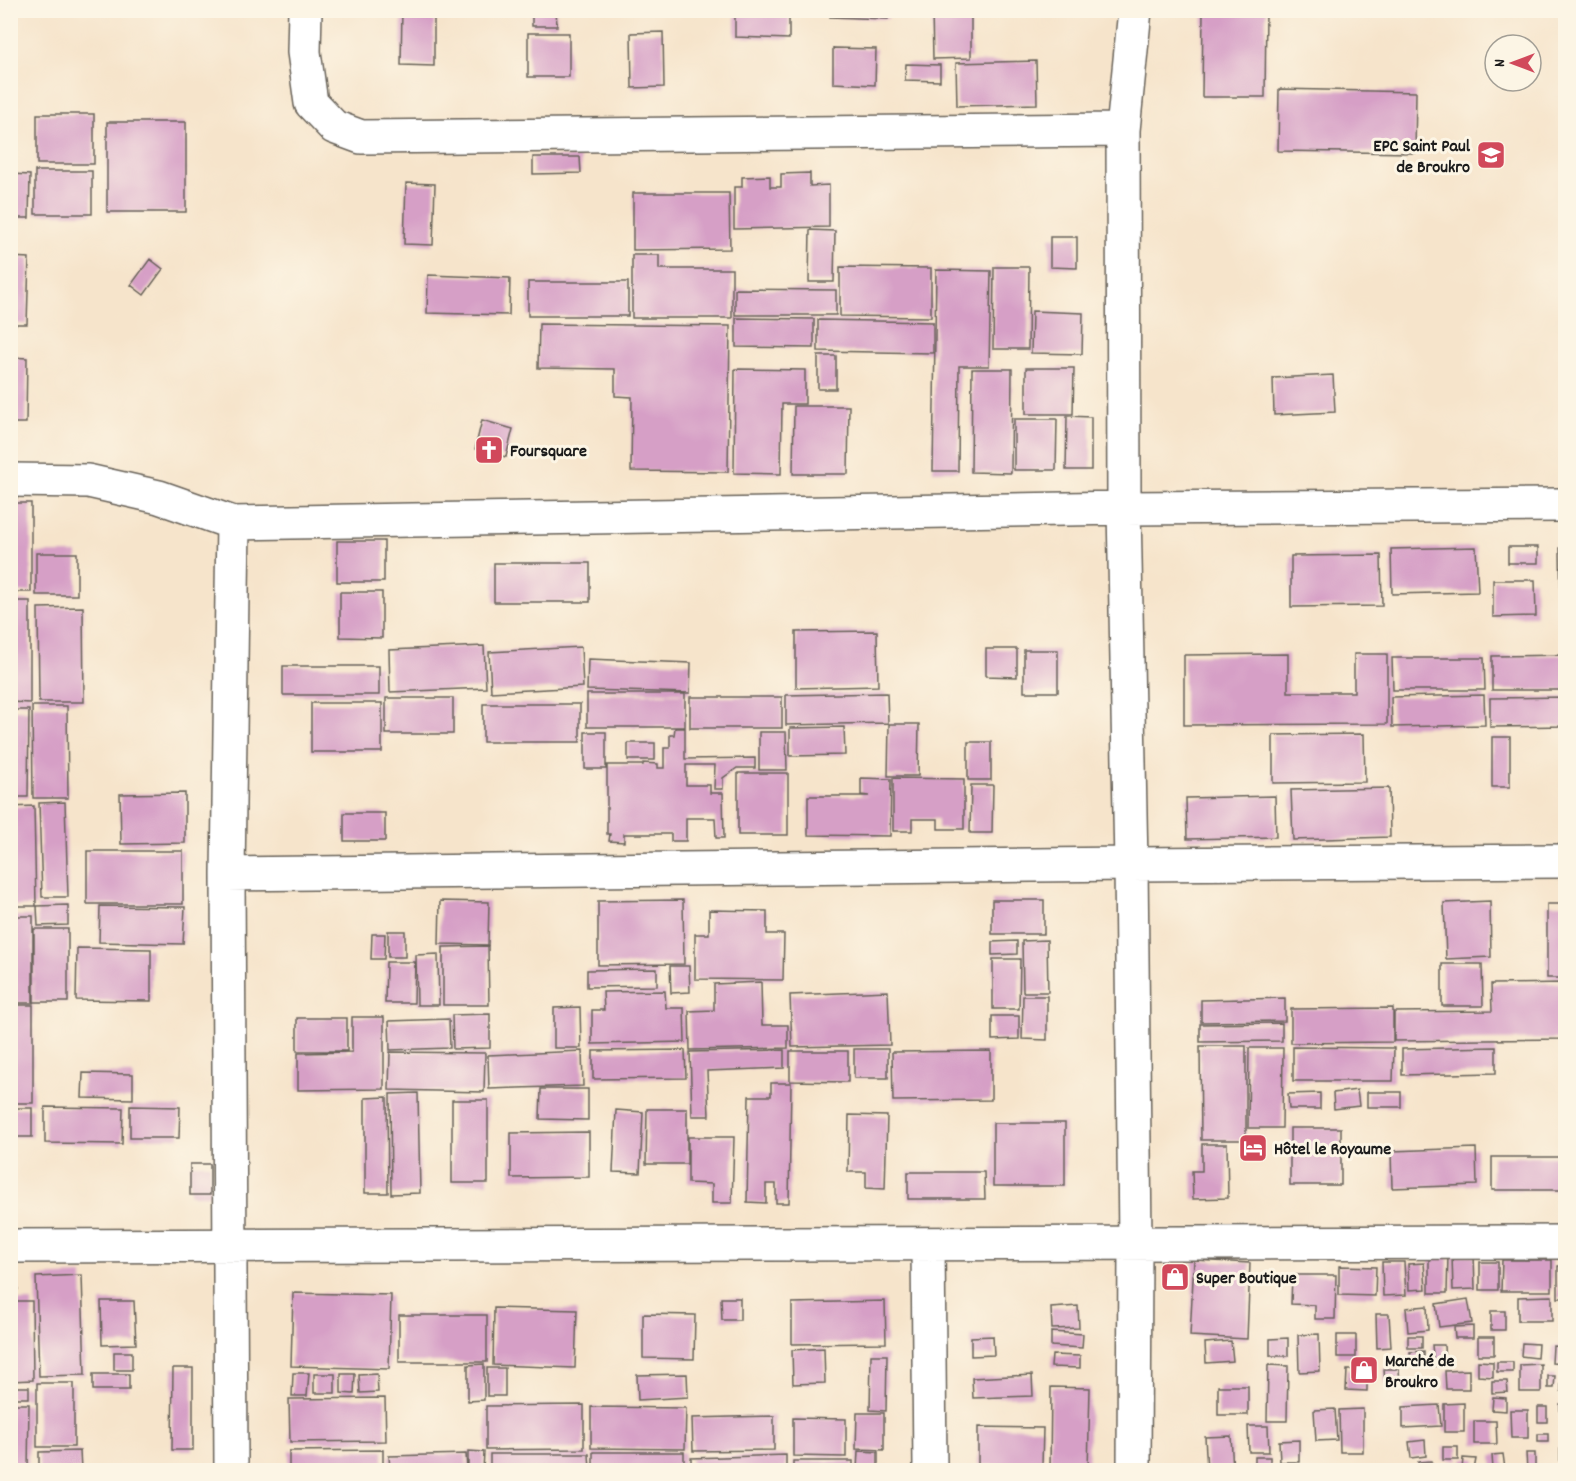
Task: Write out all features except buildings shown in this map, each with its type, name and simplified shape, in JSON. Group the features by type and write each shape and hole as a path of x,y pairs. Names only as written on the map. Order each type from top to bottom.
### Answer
{"street":[{"path":"305,10 304,52 311,103 334,127 361,137 1123,130"},
{"path":"1134,1470 1135,1243 1124,508 1123,130 1135,10"},
{"path":"10,480 88,481 159,497 233,523 1124,508 1566,504"},
{"path":"231,1470 228,874 233,523"},
{"path":"228,874 1566,861"},
{"path":"10,1246 1566,1242"},
{"path":"928,1244 930,1470"}],"place":[{"name":"EPC Saint Paul de Broukro","path":"1491,155"},
{"name":"Foursquare","path":"489,450"},
{"name":"Hôtel le Royaume","path":"1253,1148"},
{"name":"Super Boutique","path":"1175,1277"},
{"name":"Marché de Broukro","path":"1364,1370"}]}
